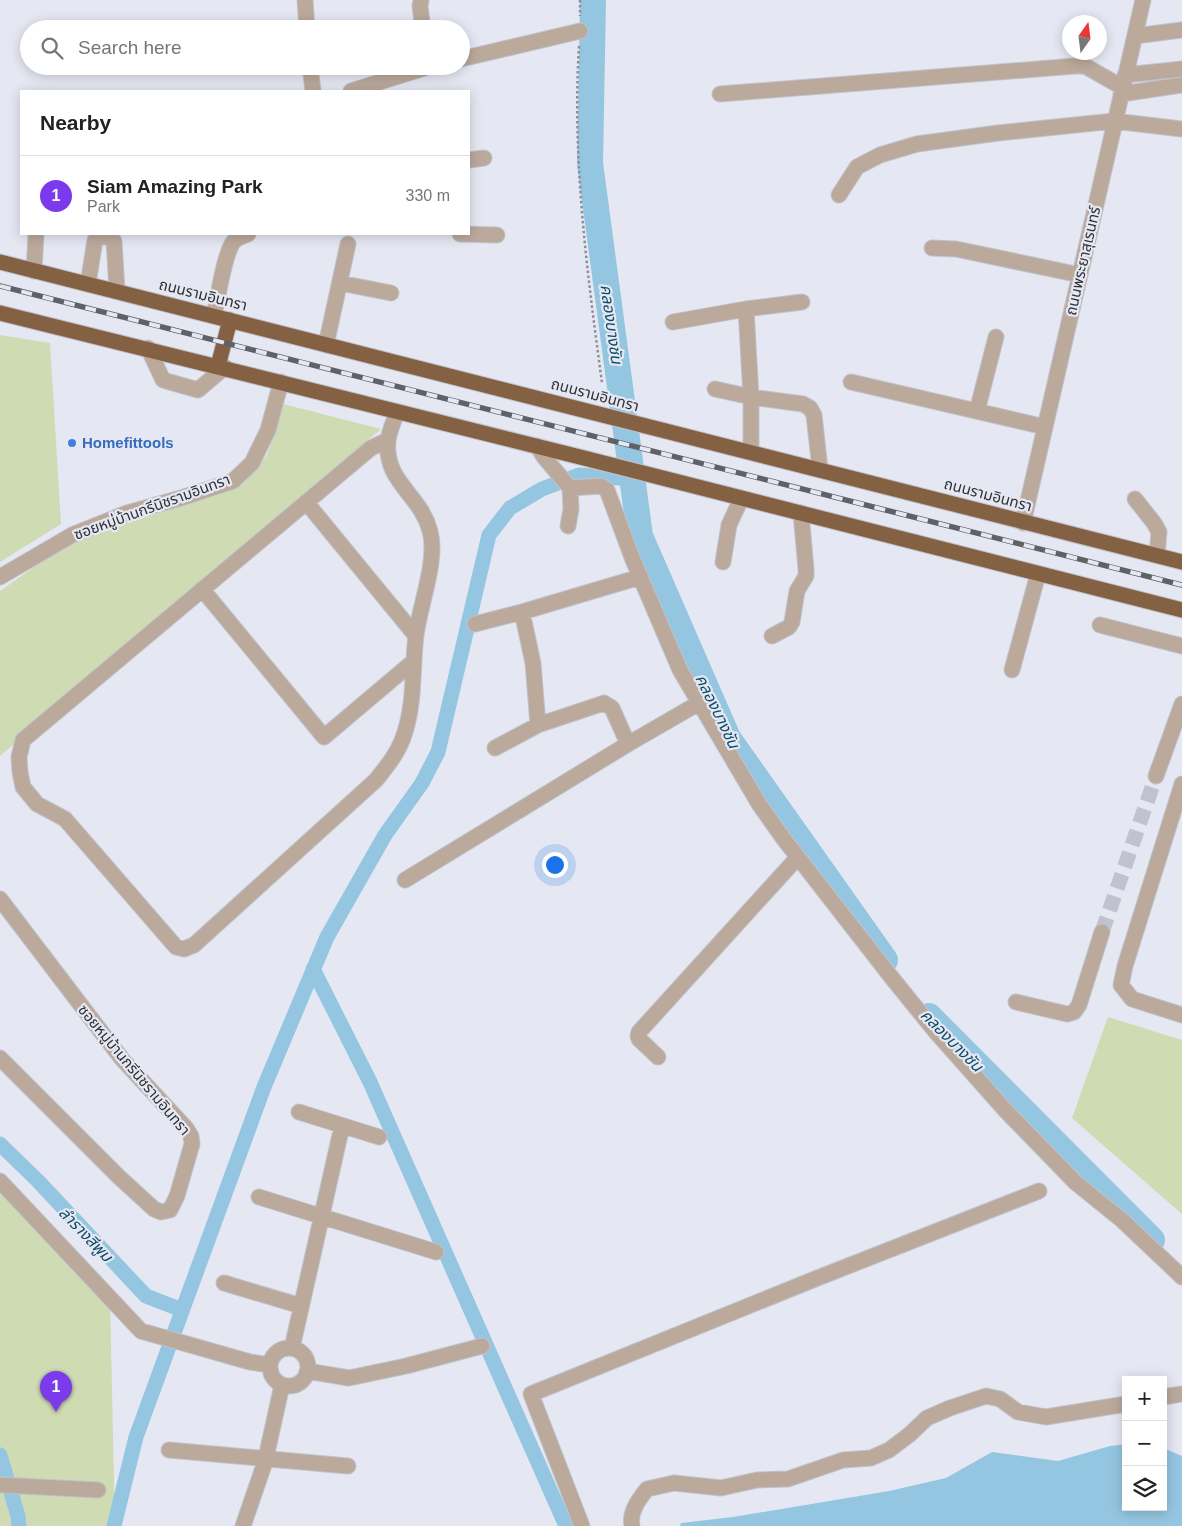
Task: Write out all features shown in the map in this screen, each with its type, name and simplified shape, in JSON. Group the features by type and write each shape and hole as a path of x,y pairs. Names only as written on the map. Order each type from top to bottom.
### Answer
{"highway":[{"name":"ถนนรามอินทรา","path":"0,262 1182,562"},
{"path":"0,313 148,348 1182,610"},
{"path":"222,367 230,320"}],"street":[{"path":"305,0 306,20"},
{"path":"421,0 422,20"},
{"name":"ถนนพระยาสุเรนทร์","path":"1023,523 1143,0"},
{"path":"1135,36 1182,30"},
{"path":"470,57 580,31"},
{"path":"720,94 1075,66 1085,66 1123,85 1182,85"},
{"path":"1123,85 1182,69"},
{"path":"311,75 312,90"},
{"path":"358,90 384,86 409,75"},
{"path":"839,194 857,166 880,155 917,144 1114,121 1182,129"},
{"path":"470,160 484,158"},
{"path":"470,234 497,235"},
{"path":"34,271 36,235"},
{"path":"214,316 226,260 232,244 235,240 246,235"},
{"path":"88,284 95,240 98,237 105,236 114,241 117,291"},
{"path":"326,345 348,244"},
{"path":"932,248 956,250 1080,276"},
{"path":"340,283 391,293"},
{"path":"673,322 746,309 802,302"},
{"path":"746,309 751,397 751,452"},
{"path":"977,411 996,337"},
{"path":"148,348 163,380 198,390 222,367"},
{"name":"ซอยหมู่บ้านกรีนิชรามอินทรา","path":"0,577 72,535 127,513 233,481 252,463 268,430 281,382"},
{"path":"851,382 1045,427"},
{"path":"715,389 751,397 802,404 810,408 814,415 820,470"},
{"path":"388,440 371,448 37,726 23,740 19,757 23,787 37,804 65,819 176,947 184,949 194,945 376,780 391,763 400,747 409,717 413,694 416,636 433,550 431,532 426,519 390,466 388,440 397,412"},
{"path":"537,446 565,482 571,509 568,526"},
{"path":"565,482 601,486 607,490 640,577 680,670 759,804 823,891 929,1023 1006,1111 1076,1184 1123,1221 1159,1253 1182,1277"},
{"path":"723,562 729,525 741,499"},
{"path":"1135,499 1154,522 1159,532 1157,555"},
{"path":"306,502 416,636"},
{"path":"772,636 789,628 792,622 797,591 806,576 801,513"},
{"path":"1012,670 1038,574"},
{"path":"475,624 640,577"},
{"path":"202,589 324,737 414,661"},
{"path":"522,612 533,663 538,725"},
{"path":"1100,625 1182,646"},
{"path":"495,748 538,725 604,703 612,708 628,744"},
{"path":"405,880 699,703"},
{"path":"1156,776 1182,704"},
{"path":"1182,784 1125,966 1121,985 1132,999 1182,1015"},
{"path":"658,1057 639,1039 639,1032 798,857"},
{"name":"ซอยหมู่บ้านกรีนิชรามอินทรา","path":"0,899 122,1059 186,1128 191,1136 192,1144 177,1196 170,1210 161,1212 154,1209 119,1177 0,1058"},
{"path":"1016,1002 1066,1014 1074,1012 1079,1005 1102,932"},
{"path":"299,1112 379,1137"},
{"path":"292,1348 342,1126"},
{"path":"0,1181 141,1331 250,1362 270,1365"},
{"path":"582,1526 532,1394 815,1279 1039,1191"},
{"path":"259,1197 436,1252"},
{"path":"224,1284 301,1306"},
{"path":"307,1371 349,1378 406,1366 482,1346"},
{"path":"285,1348 292,1348 303,1354 308,1365 305,1377 295,1385 282,1385 272,1377 270,1365 275,1354 285,1348"},
{"path":"243,1526 266,1458 282,1385"},
{"path":"1167,1396 1182,1394"},
{"path":"632,1526 631,1522 636,1503 647,1489 674,1483 721,1488 757,1480 788,1479 843,1460 871,1458 888,1450 909,1436 927,1418 986,1396 1000,1398 1018,1412 1046,1417 1122,1405"},
{"path":"169,1450 348,1466"},
{"path":"0,1485 98,1490"}],"path":[{"path":"580,0 577,78 581,199 602,383"}],"green space":[{"path":"0,335 50,343 61,524 0,562"},
{"path":"283,404 381,429 0,756 0,591 41,562 88,535 220,494 243,484 267,455"},
{"path":"1108,1017 1182,1040 1182,1214 1072,1118"},
{"path":"0,1190 110,1298 115,1526 0,1526"}],"water":[{"path":"1122,1444 1122,1511 1167,1511 1167,1450 1182,1456 1182,1526 680,1526 681,1523 733,1517 889,1491 946,1478 992,1452 1058,1461 1110,1446"}],"waterway":[{"name":"คลองบางชัน","path":"593,0 590,163 640,536 728,738 885,960"},
{"path":"114,1526 136,1437 264,1087 327,937 385,835 422,783 438,752 489,535 510,508 542,489 579,475 633,479"},
{"path":"313,969 370,1082 566,1526"},
{"name":"คลองบางชัน","path":"929,1016 1152,1240"},
{"name":"ลำรางสีพูม","path":"0,1144 38,1181 146,1296 182,1310"},
{"path":"0,1455 18,1516 19,1526"}],"tunnel":[{"path":"1102,932 1156,776"}],"railway":[{"path":"0,286 1182,585"}],"place":[{"name":"Homefittools","path":"72,443"},
{"name":"Siam Amazing Park","path":"56,1412"}]}
